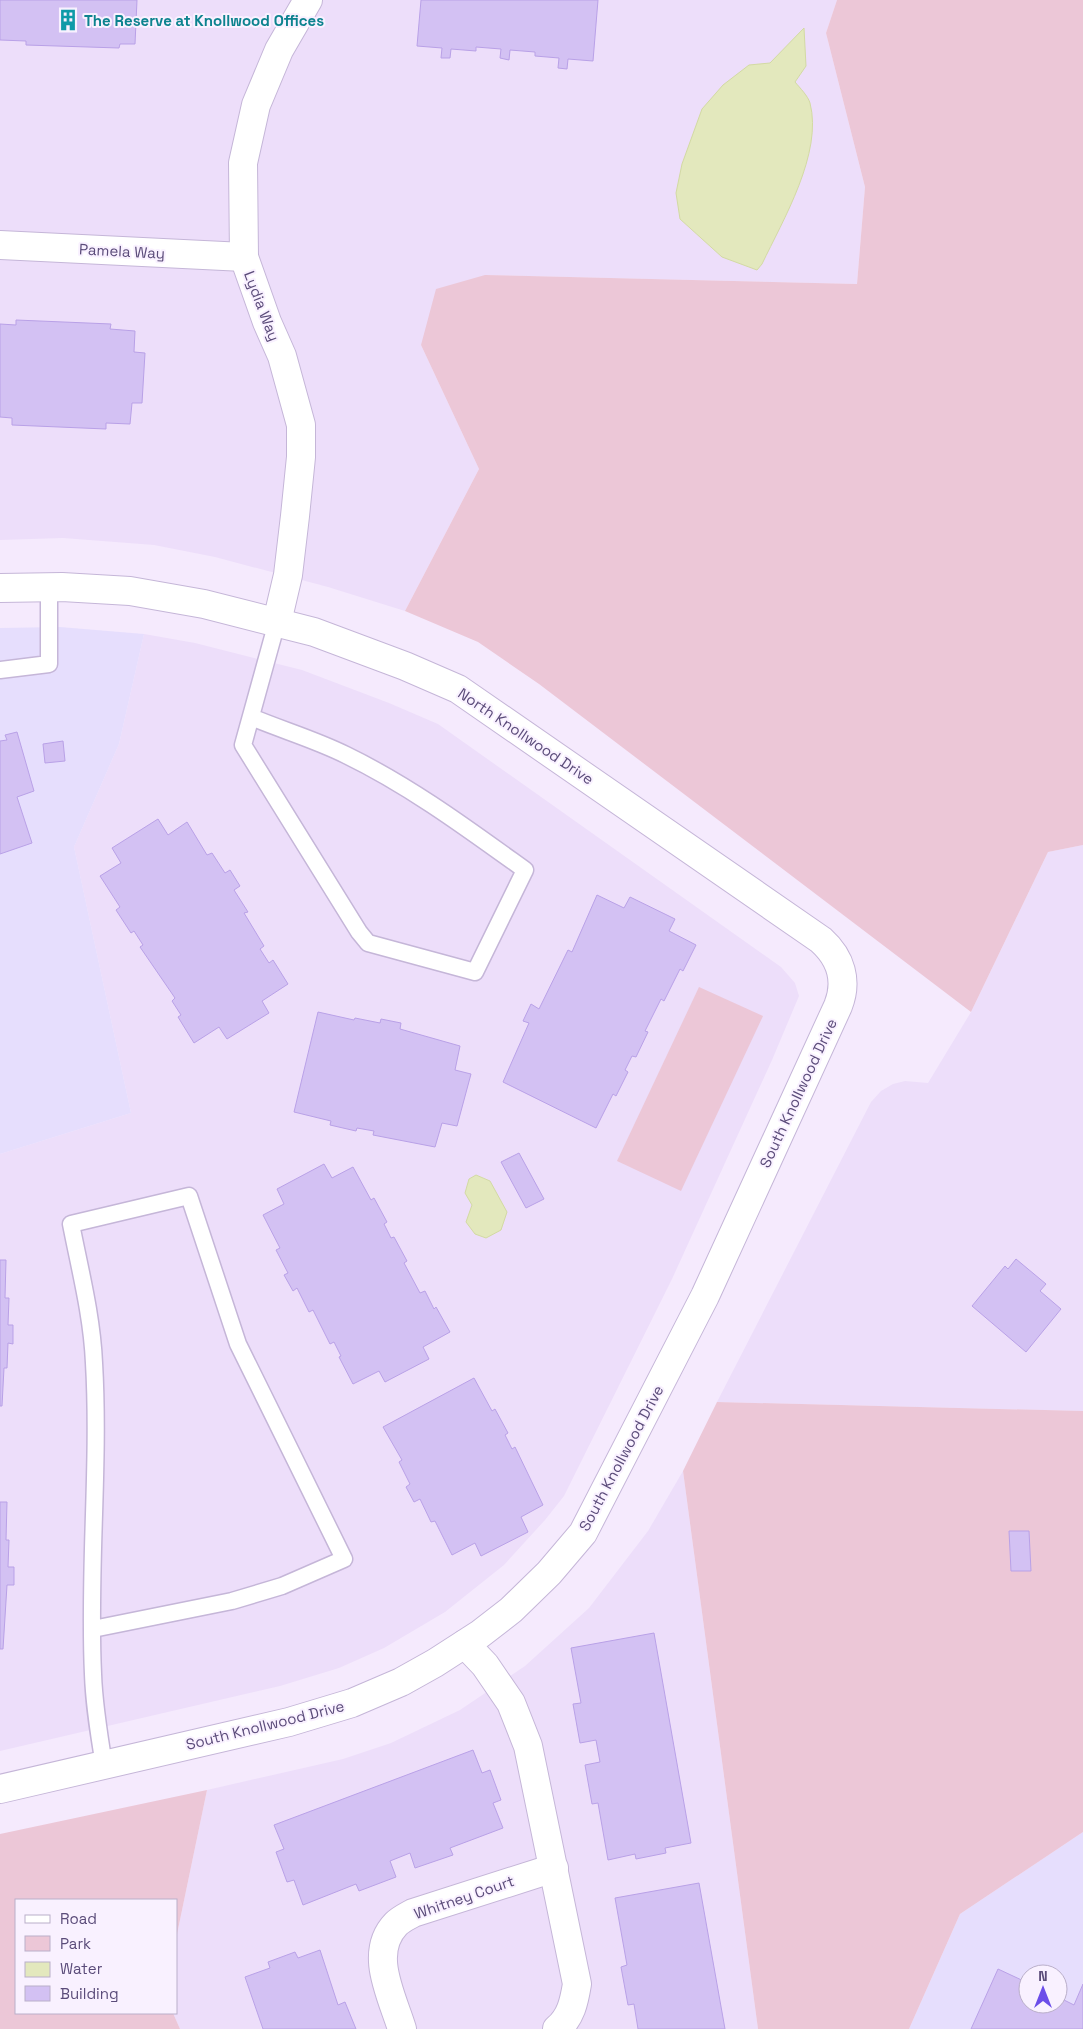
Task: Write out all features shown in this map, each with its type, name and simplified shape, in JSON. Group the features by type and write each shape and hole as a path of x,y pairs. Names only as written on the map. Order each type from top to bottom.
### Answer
{"street":[{"name":"Lydia Way","path":"277,622 288,575 296,516 301,457 301,425 282,356 267,322 244,257 243,163 256,106 279,50 308,0"},
{"name":"Pamela Way","path":"0,245 244,257"},
{"name":"North Knollwood Drive","path":"0,588 49,587 147,593 204,604 277,622 369,651 458,689 821,940 833,953"},
{"name":"South Knollwood Drive","path":"0,1789 315,1715 352,1703 401,1682 466,1644 511,1610 549,1573 583,1533 706,1296 843,993 843,979 833,953"},
{"path":"466,1644 486,1665 511,1703 528,1746 577,1984 574,2005 566,2021 556,2029"},
{"name":"Whitney Court","path":"402,2029 382,1965 384,1944 396,1924 413,1913 554,1868"}],"lane":[{"path":"0,670 49,664 49,587"},
{"path":"251,718 346,755 406,789 467,828 525,870 476,972 377,946 364,938 243,746 277,622"},
{"path":"93,1629 232,1601 282,1586 344,1559 238,1344 189,1196 71,1224 91,1325 94,1363 93,1629 95,1711 104,1765"}],"shaded area":[{"path":"0,0 837,0 826,33 865,187 857,284 485,275 421,345 479,469 405,611 328,587 215,557 154,545 63,538 0,540"},
{"path":"60,627 144,634 119,744 74,847 131,1113 0,1154 0,628"},
{"path":"144,634 195,643 302,670 438,724 781,967 795,983 799,996 772,1060 672,1279 564,1496 504,1565 445,1612 384,1648 339,1668 280,1686 0,1751 0,1154 131,1113 74,847 119,744"},
{"path":"1083,845 1083,1411 717,1402 871,1102 881,1091 893,1084 905,1081 928,1083 971,1012 1048,852"},
{"path":"683,1471 758,2029 180,2029 173,2014 178,2014 178,1929 207,1790 343,1759 391,1743 460,1710 525,1666 589,1608 648,1531"},
{"path":"1083,1832 1083,2029 909,2029 960,1914"}],"green space":[{"path":"837,0 1083,0 1083,845 1048,852 971,1012 539,684 478,642 405,611 479,469 421,345 436,289 485,275 857,284 865,187 826,33"},
{"path":"699,987 763,1016 681,1191 617,1161"},
{"path":"717,1402 1083,1411 1083,1832 960,1914 909,2029 758,2029 683,1471"},
{"path":"207,1790 178,1929 178,1899 15,1899 15,2014 173,2014 180,2029 0,2029 0,1834"}],"water":[{"path":"804,28 806,66 795,82 810,103 813,122 811,143 799,186 762,264 757,270 722,257 680,219 676,193 682,164 702,109 723,85 749,65 770,63"},
{"path":"476,1175 490,1181 507,1212 501,1230 486,1238 475,1234 466,1222 472,1205 465,1193 469,1179"}],"building":[{"name":"The Reserve at Knollwood Offices","path":"0,0 137,0 135,44 120,44 119,48 26,45 26,41 0,40"},
{"path":"421,0 598,0 593,61 568,59 567,69 558,68 559,58 535,56 535,52 510,50 509,60 500,58 501,49 476,47 476,51 451,49 450,58 441,58 442,48 417,46"},
{"path":"16,320 111,324 110,329 135,331 134,352 145,353 142,403 132,403 130,424 106,423 106,429 12,425 12,418 0,417 0,324 16,325"},
{"path":"17,732 34,791 17,797 32,843 0,854 0,741 7,740 5,735"},
{"path":"63,741 65,761 45,763 43,744"},
{"path":"158,819 168,835 187,822 207,855 212,853 225,873 230,870 240,886 234,890 248,912 244,913 264,946 260,949 269,963 273,960 288,984 262,1001 269,1013 227,1039 219,1027 194,1043 178,1017 181,1015 172,1001 175,998 140,947 143,945 134,931 131,933 116,910 120,907 100,876 121,863 112,848"},
{"path":"597,895 624,908 630,897 675,919 669,931 696,945 683,971 680,969 664,1001 661,999 645,1031 648,1032 636,1057 632,1056 625,1070 628,1072 616,1096 613,1094 596,1128 503,1082 529,1023 523,1021 531,1004 539,1009 568,950 572,952"},
{"path":"318,1012 354,1020 355,1018 380,1023 381,1019 401,1023 400,1029 460,1046 455,1070 471,1074 457,1126 442,1123 435,1147 373,1135 374,1131 357,1128 356,1131 330,1125 331,1121 294,1112"},
{"path":"519,1153 544,1199 526,1208 501,1162"},
{"path":"324,1164 332,1178 353,1167 371,1200 374,1198 387,1222 384,1224 391,1238 394,1237 407,1261 404,1263 420,1293 425,1291 434,1309 436,1307 450,1332 423,1347 429,1359 385,1382 379,1371 353,1384 339,1357 341,1356 334,1342 330,1344 313,1310 309,1312 297,1288 293,1291 284,1275 288,1273 276,1250 280,1248 263,1215 284,1204 277,1189"},
{"path":"1016,1259 1046,1284 1040,1291 1061,1309 1026,1352 972,1306 1005,1266 1008,1269"},
{"path":"0,1260 6,1260 5,1298 9,1298 8,1325 13,1325 13,1344 8,1343 7,1368 4,1368 2,1406 0,1406"},
{"path":"474,1378 492,1411 495,1409 508,1433 505,1435 512,1449 515,1447 543,1505 521,1517 528,1532 481,1556 475,1543 452,1555 435,1521 431,1522 420,1499 414,1502 406,1487 410,1484 399,1462 402,1460 383,1427"},
{"path":"0,1502 7,1502 6,1540 9,1540 8,1567 14,1567 14,1585 7,1585 3,1649 0,1649"},
{"path":"1009,1531 1029,1531 1031,1571 1011,1571"},
{"path":"654,1633 691,1843 665,1848 666,1853 636,1859 635,1854 608,1860 598,1803 592,1804 585,1765 600,1762 596,1740 580,1743 573,1704 581,1703 571,1648"},
{"path":"473,1750 482,1773 490,1770 501,1800 493,1803 503,1828 450,1848 453,1855 415,1868 410,1853 390,1861 396,1877 359,1891 356,1884 303,1905 294,1880 287,1882 276,1852 284,1849 274,1825"},
{"path":"699,1883 725,2029 638,2029 634,2004 628,2005 621,1967 627,1965 615,1898"},
{"path":"320,1950 338,2005 345,2002 356,2029 263,2029 245,1977 270,1968 268,1962 295,1952 298,1958"},
{"path":"998,1969 1018,1978 1018,2014 1068,2014 1068,2002 1074,2005 1083,1984 1083,2029 971,2029"}],"place":[{"name":"The Reserve at Knollwood Offices","path":"68,20"}]}
